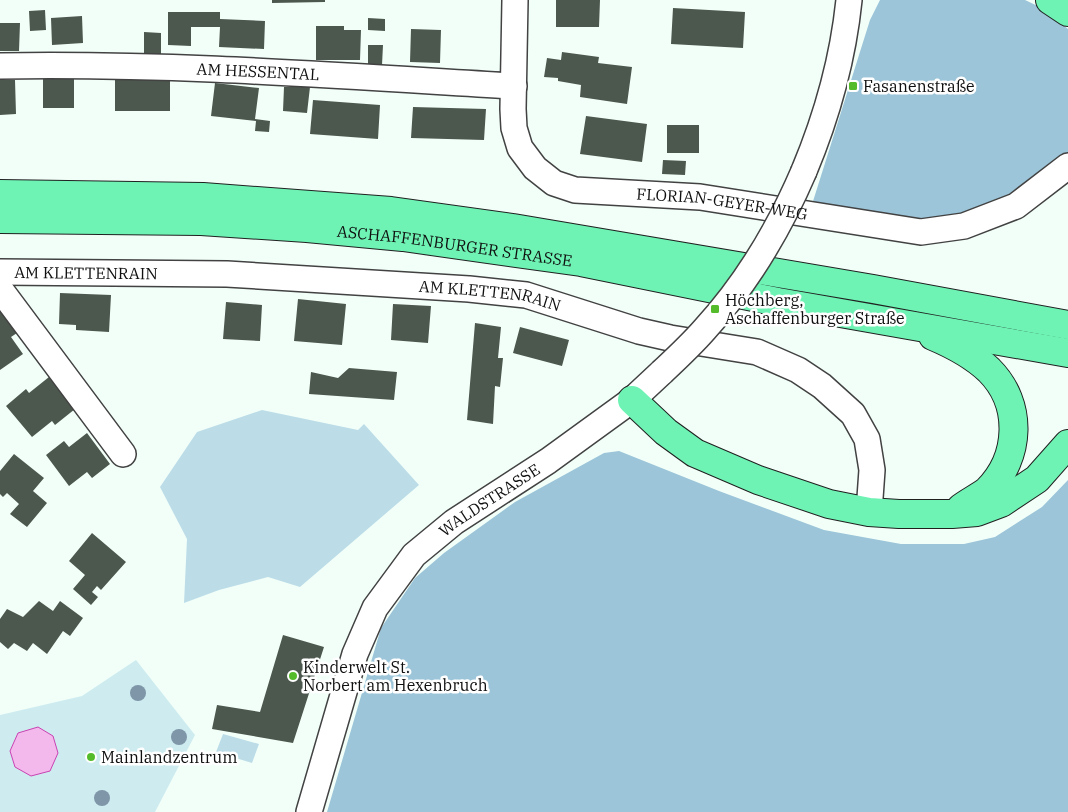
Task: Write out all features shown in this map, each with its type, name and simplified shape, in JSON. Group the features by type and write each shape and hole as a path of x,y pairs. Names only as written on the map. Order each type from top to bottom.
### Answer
{"main road":[{"path":"1050,0 1068,12"},
{"name":"ASCHAFFENBURGER STRASSE","path":"0,194 203,197 391,211 513,228 1060,320"},
{"name":"ASCHAFFENBURGER STRASSE","path":"0,219 201,221 403,237 581,262 778,302 904,323"},
{"path":"904,323 1068,353"},
{"path":"904,323 954,345 988,369 1000,384 1010,402 1014,421 1014,441 1008,460 999,477 986,492 952,514"},
{"path":"632,400 666,432 695,453 758,480 829,504 869,512 899,514 977,512 1001,503 1037,479 1068,444"}],"street":[{"name":"FLORIAN-GEYER-WEG","path":"515,0 514,128 520,148 535,168 554,183 575,190 700,197 921,232 964,226 1016,206 1068,166"},
{"name":"WALDSTRASSE","path":"309,812 355,654 375,608 414,555 454,522 548,461 632,400 706,328 764,250 792,200 820,134 846,29 849,0"},
{"name":"AM HESSENTAL","path":"0,66 45,65 252,71 514,86"},
{"name":"AM KLETTENRAIN","path":"0,272 227,274 469,289 526,295 639,331 757,352 798,370 822,386 853,414 867,439 872,470 869,512"},
{"name":"AM KLETTENRAIN","path":"0,289 123,454"}],"shaded area":[{"path":"880,0 1025,0 1044,9 1068,29 1068,166 964,226 809,214 870,20"},
{"path":"262,410 358,430 364,424 419,485 300,587 268,577 219,590 184,603 187,539 160,487 197,432"},
{"path":"619,451 824,530 901,544 964,544 995,537 1042,507 1068,480 1068,812 327,812 381,628 415,578 444,553 515,502 604,453"},
{"name":"Mainlandzentrum","path":"136,660 195,735 155,812 0,812 0,715 82,696"},
{"path":"38,727 53,736 58,753 50,771 31,776 15,767 10,751 18,733"},
{"path":"223,734 259,744 252,763 216,752"}],"building":[{"path":"272,0 325,0 325,2 272,3"},
{"path":"556,0 600,0 599,27 556,27"},
{"path":"673,8 745,12 743,48 671,44"},
{"path":"45,10 46,30 30,31 29,11"},
{"path":"168,12 220,12 220,19 265,21 264,49 219,47 220,27 191,27 191,46 168,45"},
{"path":"82,16 83,43 52,45 51,18"},
{"path":"368,18 385,19 385,31 368,30"},
{"path":"0,23 20,23 19,51 0,51"},
{"path":"316,26 344,26 344,30 361,30 360,60 316,60"},
{"path":"411,29 441,30 440,63 410,62"},
{"path":"144,32 161,33 161,54 144,54"},
{"path":"368,45 383,45 382,65 368,65"},
{"path":"562,52 599,57 598,63 632,67 627,104 580,97 581,85 558,81 558,78 544,77 547,58 561,60"},
{"path":"43,75 74,75 74,108 43,108"},
{"path":"115,77 170,77 170,111 115,111"},
{"path":"0,80 15,80 16,114 0,115"},
{"path":"215,83 259,88 255,119 270,121 269,132 255,131 256,121 211,116"},
{"path":"284,87 310,87 307,113 283,111"},
{"path":"313,100 380,105 378,139 310,134"},
{"path":"413,107 486,109 484,140 411,138"},
{"path":"586,116 647,124 642,162 580,154"},
{"path":"667,125 699,125 699,153 667,153"},
{"path":"663,160 686,161 685,175 662,174"},
{"path":"60,293 111,295 109,332 76,330 76,325 59,324"},
{"path":"298,299 346,304 342,345 294,341"},
{"path":"226,302 262,305 260,341 223,339"},
{"path":"393,304 431,306 428,343 391,340"},
{"path":"0,309 17,333 11,337 23,354 0,370"},
{"path":"475,323 501,327 498,358 503,358 500,387 495,386 493,424 467,420"},
{"path":"520,327 569,340 562,366 513,353"},
{"path":"349,368 397,372 394,400 309,394 311,372 338,378"},
{"path":"49,377 75,409 55,425 52,421 32,437 6,406 26,389 29,393"},
{"path":"87,433 110,464 92,478 87,472 69,486 46,455 64,441 69,447"},
{"path":"14,454 44,478 33,491 47,503 27,527 10,514 19,504 7,493 3,497 0,494 0,471"},
{"path":"92,533 126,562 101,590 97,586 92,592 98,597 91,605 73,589 85,575 69,561"},
{"path":"39,601 53,611 60,601 83,618 70,636 63,631 47,654 33,643 27,651 14,643 8,649 0,642 0,619 7,609 23,617"},
{"name":"Kinderwelt St. Norbert am Hexenbruch","path":"283,635 324,647 293,743 212,729 217,705 260,712"}],"place":[{"name":"Fasanenstraße","path":"853,86"},
{"name":"Höchberg, Aschaffenburger Straße","path":"715,309"},
{"name":"Kinderwelt St. Norbert am Hexenbruch","path":"293,676"},
{"name":"Mainlandzentrum","path":"91,757"}]}
